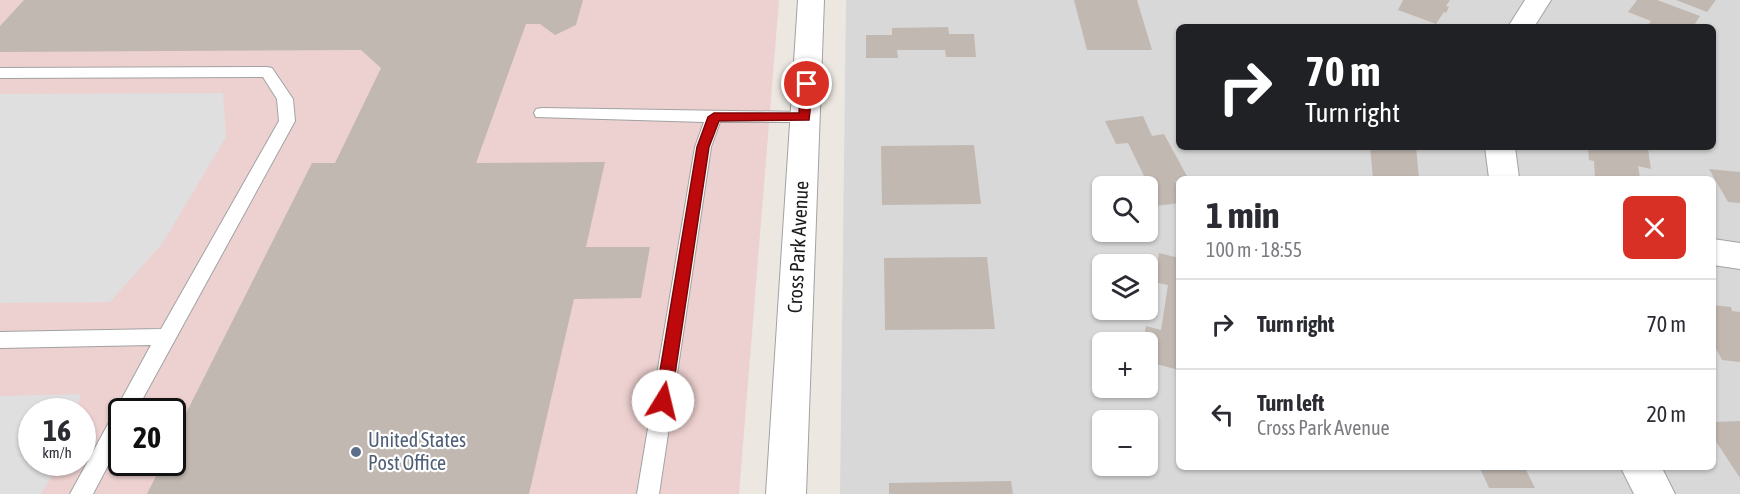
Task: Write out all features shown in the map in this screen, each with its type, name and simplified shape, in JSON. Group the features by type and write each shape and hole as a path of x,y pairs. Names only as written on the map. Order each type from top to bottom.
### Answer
{"street":[{"name":"Cross Park Avenue","path":"786,494 811,0"},
{"path":"1523,24 1538,0"},
{"path":"1500,150 1504,176"},
{"path":"1716,252 1740,256"},
{"path":"1641,470 1654,494"}],"lane":[{"path":"0,73 267,72 285,99 287,121 132,398"},
{"path":"542,114 805,117"},
{"path":"648,494 703,147 714,117"},
{"path":"0,340 165,337"},
{"path":"81,494 108,444"}],"shaded area":[{"path":"0,0 779,0 739,494 0,494"},
{"path":"846,0 1740,0 1740,494 840,494"},
{"path":"223,93 226,137 162,244 110,302 0,303 0,94"},
{"path":"81,394 80,398 18,398 18,476 52,476 41,494 0,494 0,396"}],"building":[{"path":"24,0 583,0 576,25 555,35 540,24 526,24 476,163 605,162 586,247 650,247 641,298 574,299 529,494 147,494 156,476 186,476 186,413 312,163 335,163 381,68 361,50 0,52 0,26"},
{"path":"1074,0 1137,0 1152,50 1087,50"},
{"path":"1403,0 1450,0 1446,6 1449,7 1446,13 1444,12 1436,24 1398,10"},
{"path":"1637,0 1657,0 1700,16 1695,24 1648,24 1651,21 1628,12"},
{"path":"1676,0 1716,0 1707,12"},
{"path":"948,27 949,34 974,34 976,57 946,57 945,50 897,50 898,58 866,58 866,35 892,35 892,28"},
{"path":"1143,116 1152,136 1164,134 1187,176 1176,176 1176,203 1158,206 1158,176 1144,176 1128,143 1116,144 1105,121"},
{"path":"974,145 981,204 882,205 881,146"},
{"path":"1370,150 1416,150 1419,176 1373,176"},
{"path":"1588,150 1648,150 1651,169 1638,166 1640,176 1595,176 1594,161 1589,160"},
{"path":"1709,169 1740,172 1740,203 1728,202 1716,181 1716,176 1713,176"},
{"path":"1159,253 1176,257 1176,369 1158,365 1158,332 1145,332 1146,326 1161,330 1168,285 1158,283"},
{"path":"987,257 995,329 885,330 884,258"},
{"path":"1716,305 1731,307 1732,311 1740,312 1740,362 1722,360 1716,349"},
{"path":"1740,421 1740,478 1716,442 1716,422"},
{"path":"1481,470 1526,470 1535,488 1489,488"},
{"path":"1011,481 1013,494 889,494 889,483"}],"place":[{"name":"United States Post Office","path":"356,452"}],"route":[{"path":"663,401 703,147 714,117 805,117 807,84"}]}
